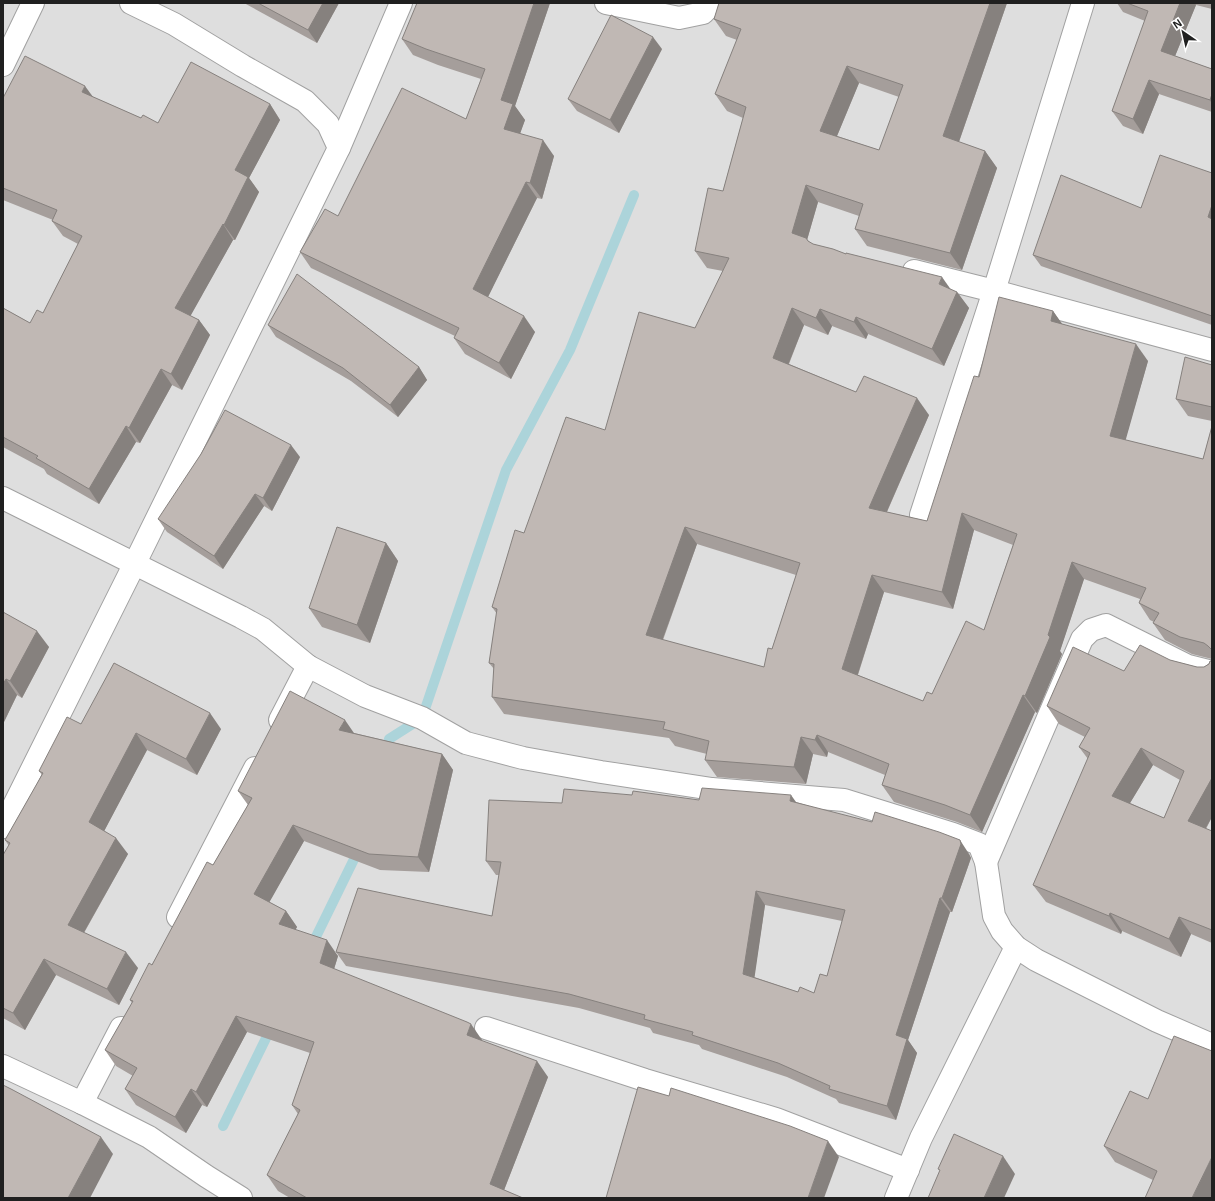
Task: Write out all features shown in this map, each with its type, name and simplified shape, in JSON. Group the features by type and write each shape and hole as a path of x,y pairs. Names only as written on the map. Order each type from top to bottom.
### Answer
{"street":[{"path":"3,65 33,3"},
{"path":"131,3 174,24 243,66 306,101 328,124 339,148"},
{"path":"3,827 135,563 339,148 401,3"},
{"path":"606,3 679,18 703,13 713,3"},
{"path":"921,515 994,291 1083,3"},
{"path":"896,266 1212,350"},
{"path":"3,498 241,617 263,629 308,666 365,696 422,718 466,743 523,758 712,789 844,800 953,834 979,844 986,862 994,916 1002,931 1016,947 1036,960 1157,1021 1212,1045"},
{"path":"986,862 1082,639 1091,630 1106,625 1188,666 1212,672"},
{"path":"170,934 308,666"},
{"path":"896,1198 921,1138 1016,947"},
{"path":"82,1103 130,1012"},
{"path":"486,1028 646,1080 776,1119 908,1170"},
{"path":"3,1066 82,1103 148,1137 241,1198"}],"shaded area":[{"path":"3,3 1212,3 1212,1198 3,1198"}],"building":[{"path":"258,3 323,3 308,30"},
{"path":"417,3 534,3 501,100 513,104 504,129 543,140 530,183 526,182 473,289 524,316 499,363 454,338 459,328 300,252 325,209 338,216 402,88 466,119 485,69 426,49 402,39"},
{"path":"719,3 990,3 943,136 985,151 950,253 855,229 863,204 806,185 792,233 806,238 813,244 846,254 942,277 939,284 957,292 932,349 856,317 854,322 820,309 816,318 792,308 773,358 856,392 864,376 917,398 869,508 927,521 974,376 979,377 999,297 1053,311 1051,321 1136,344 1110,436 1203,459 1212,426 1211,649 1204,643 1180,637 1153,623 1159,613 1139,603 1146,588 1072,562 1048,635 1050,637 1025,696 1023,695 970,815 945,805 882,785 889,764 817,735 815,740 801,737 794,767 705,760 709,741 663,729 665,722 492,697 494,664 489,663 497,609 492,607 515,530 524,533 566,417 605,430 639,312 695,328 729,258 695,251 708,188 723,191 746,107 715,94 741,29 714,19","holes":["847,66 903,85 879,150 820,131","962,513 1017,534 984,630 966,621 932,694 927,692 923,701 842,669 872,575 942,592","685,527 800,563 772,649 768,648 764,667 646,635"]},
{"path":"1127,3 1180,3 1161,51 1212,69 1212,94 1210,100 1149,80 1133,119 1112,111 1148,11"},
{"path":"611,15 653,37 610,120 568,99"},
{"path":"25,56 85,86 82,92 141,118 143,115 158,123 191,62 270,104 235,170 248,177 224,225 223,224 175,308 199,320 171,374 161,369 129,428 126,426 89,489 36,458 38,456 3,437 3,308 30,323 37,310 43,313 82,236 52,221 57,210 3,188 3,98"},
{"path":"1160,155 1212,173 1212,205 1208,217 1212,219 1212,316 1033,255 1061,175 1141,208"},
{"path":"297,274 419,367 390,405 343,368 268,325"},
{"path":"1185,357 1212,365 1212,407 1176,399"},
{"path":"225,410 291,445 263,498 255,494 214,556 158,519 201,454"},
{"path":"337,527 386,543 357,625 309,608"},
{"path":"3,612 37,631 10,681 6,679 3,684"},
{"path":"1140,645 1170,660 1197,667 1204,667 1212,661 1212,778 1188,821 1212,831 1212,930 1179,917 1169,939 1110,913 1109,916 1033,885 1090,753 1079,747 1090,728 1047,706 1073,647 1124,671","holes":["1141,748 1184,771 1164,818 1112,796"]},
{"path":"114,663 210,713 186,759 136,733 89,822 116,838 68,925 126,952 107,989 44,959 13,1013 3,1008 3,855 10,843 5,840 43,773 39,771 67,717 81,724"},
{"path":"290,691 345,720 339,730 442,754 418,857 369,854 293,825 254,894 286,911 279,924 327,940 320,963 467,1022 471,1024 467,1035 537,1061 490,1184 523,1198 307,1198 267,1175 300,1110 292,1105 314,1042 236,1016 196,1092 191,1089 175,1117 125,1089 137,1068 105,1050 133,1001 130,1000 149,963 152,965 207,862 213,865 252,798 238,791"},
{"path":"702,788 791,795 790,801 872,822 875,812 960,840 961,844 942,898 940,898 896,1035 907,1039 887,1106 829,1089 830,1086 778,1063 692,1035 693,1032 644,1019 645,1015 569,994 336,952 358,888 492,916 501,862 486,861 489,800 562,803 564,789 632,795 633,791 699,800","holes":["756,891 845,910 827,976 820,974 814,993 800,987 798,992 743,974"]},
{"path":"1174,1036 1212,1051 1212,1157 1192,1198 1145,1198 1157,1171 1104,1146 1130,1091 1148,1099"},
{"path":"3,1085 101,1137 68,1198 3,1198"},
{"path":"638,1087 669,1096 671,1088 790,1126 828,1141 808,1198 606,1198"},
{"path":"954,1134 1003,1156 984,1198 928,1198 940,1170 938,1169"}],"waterway":[{"path":"385,754 389,739 422,718 506,470 570,350 634,195"},
{"path":"310,949 359,849"},
{"path":"223,1126 272,1026"}]}
